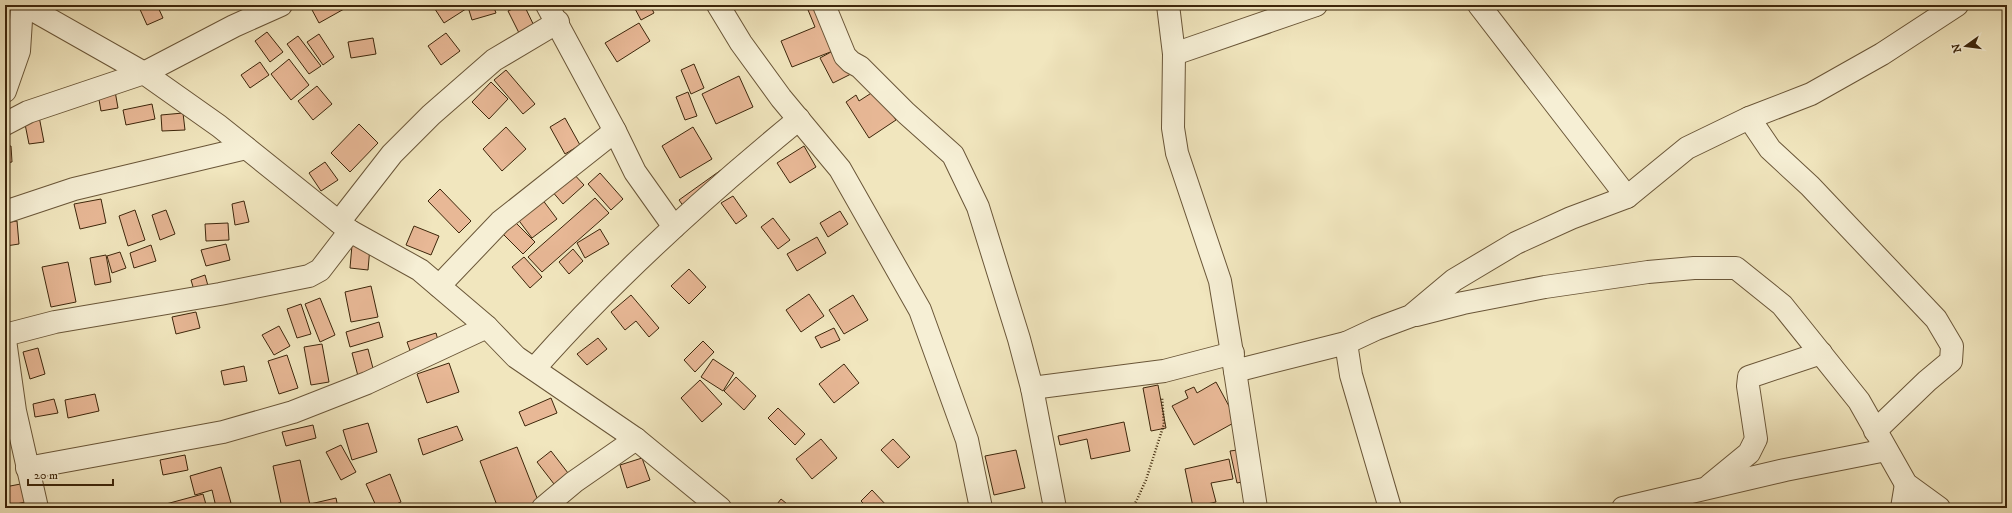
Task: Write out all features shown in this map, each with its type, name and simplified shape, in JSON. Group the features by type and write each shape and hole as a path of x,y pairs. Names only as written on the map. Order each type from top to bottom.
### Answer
{"street":[{"path":"5,91 20,51 23,5 144,73 246,148 345,226 420,270 487,326 516,357 636,439 720,508"},
{"path":"5,124 28,112 144,73 234,26 281,5"},
{"path":"718,5 746,49 781,98 840,169 920,310 967,440 981,508"},
{"path":"824,5 845,56 851,62 860,67 906,113 953,155 978,207 1019,339 1032,388 1055,508"},
{"path":"1168,5 1174,54 1173,128 1177,153 1220,281 1256,508"},
{"path":"1174,54 1316,5"},
{"path":"1479,5 1627,197"},
{"path":"1411,316 1454,280 1516,243 1571,218 1627,197 1687,148 1749,118 1810,94 1882,54 1957,5"},
{"path":"5,334 55,322 220,294 309,276 320,270 345,226 392,154 431,115 494,60 552,14 615,131 635,172 674,227"},
{"path":"1749,118 1770,149 1810,186 1936,320 1952,346 1951,361 1927,381 1875,431"},
{"path":"534,369 574,324 674,227 726,180 799,120"},
{"path":"439,286 500,222 615,131"},
{"path":"5,212 74,189 246,148"},
{"path":"1032,388 1234,362 1346,343 1376,329 1411,316 1463,303 1553,286 1648,272 1694,268 1736,268 1782,305 1821,352 1858,401 1906,484 1939,508"},
{"path":"27,468 223,432 293,412 367,383 487,326"},
{"path":"5,340 15,411 27,468 38,508"},
{"path":"1346,343 1351,375 1390,508"},
{"path":"1683,508 1749,453 1756,439 1748,386 1749,377 1821,352"},
{"path":"543,508 574,482 636,439"},
{"path":"1623,508 1707,488 1886,450"},
{"path":"1902,508 1906,484"}],"path":[{"path":"1133,508 1146,480 1164,424 1162,398 1164,371"}],"building":[{"path":"138,5 157,5 163,18 147,25"},
{"path":"317,5 342,5 344,9 319,23 311,8"},
{"path":"468,5 469,7 444,23 433,6"},
{"path":"474,5 493,5 496,13 472,20 468,7"},
{"path":"524,5 537,32 522,39 508,11"},
{"path":"633,5 650,5 654,13 641,20"},
{"path":"806,5 821,5 838,49 792,67 781,41 815,27"},
{"path":"639,23 650,41 617,62 605,43"},
{"path":"267,32 283,52 270,62 255,41"},
{"path":"446,33 460,51 441,65 428,46"},
{"path":"319,34 334,57 323,65 307,42"},
{"path":"298,36 321,66 309,74 287,44"},
{"path":"373,38 376,54 351,58 348,42"},
{"path":"840,47 853,73 833,83 820,58"},
{"path":"289,59 309,85 291,100 271,74"},
{"path":"260,62 269,75 250,88 241,75"},
{"path":"694,64 704,88 691,94 681,70"},
{"path":"506,70 535,104 523,114 494,80"},
{"path":"739,76 753,107 716,124 702,94"},
{"path":"491,82 508,99 489,119 472,102"},
{"path":"317,86 332,104 313,120 298,101"},
{"path":"876,90 896,120 869,138 846,102 856,95 859,101"},
{"path":"115,91 118,108 101,111 98,94"},
{"path":"688,92 697,116 685,120 676,97"},
{"path":"152,104 155,119 126,125 123,110"},
{"path":"37,106 44,142 29,144 22,109"},
{"path":"183,113 185,130 162,131 161,115"},
{"path":"565,118 580,145 565,154 550,127"},
{"path":"359,124 378,143 350,172 331,153"},
{"path":"506,127 526,149 502,171 483,149"},
{"path":"693,127 712,159 680,178 662,146"},
{"path":"5,146 11,146 12,162 5,163"},
{"path":"804,146 816,167 790,183 777,163"},
{"path":"325,162 338,180 321,191 309,173"},
{"path":"721,170 728,182 687,211 679,200"},
{"path":"571,171 584,185 563,204 551,190"},
{"path":"600,173 623,199 611,210 588,184"},
{"path":"440,189 471,221 459,233 428,201"},
{"path":"733,196 747,216 736,224 721,203"},
{"path":"595,198 609,213 542,272 528,257"},
{"path":"101,199 106,223 80,229 74,204"},
{"path":"542,199 557,219 532,238 517,218"},
{"path":"244,201 249,222 235,225 232,204"},
{"path":"135,210 145,240 128,246 119,216"},
{"path":"166,210 175,234 160,240 152,215"},
{"path":"840,211 848,224 828,237 820,223"},
{"path":"773,218 790,240 778,249 761,227"},
{"path":"17,221 19,244 6,246 5,223"},
{"path":"514,221 535,242 523,254 502,233"},
{"path":"228,223 229,240 206,241 205,224"},
{"path":"414,226 439,236 431,255 406,245"},
{"path":"600,229 609,244 585,258 577,243"},
{"path":"817,237 826,253 797,271 787,254"},
{"path":"226,244 230,260 206,266 201,250"},
{"path":"151,245 156,261 134,268 130,253"},
{"path":"352,245 370,247 368,270 350,268"},
{"path":"573,249 583,261 569,274 559,262"},
{"path":"120,252 126,268 112,273 107,256"},
{"path":"106,255 111,282 95,285 90,258"},
{"path":"524,257 542,277 530,288 512,267"},
{"path":"68,262 76,302 51,307 42,267"},
{"path":"689,269 706,287 689,304 671,286"},
{"path":"205,275 210,293 196,297 191,280"},
{"path":"371,286 378,317 351,322 345,292"},
{"path":"809,294 824,316 801,332 786,310"},
{"path":"631,295 659,328 649,337 636,321 625,330 611,312"},
{"path":"853,295 868,320 844,334 829,310"},
{"path":"320,298 335,335 320,342 305,304"},
{"path":"301,304 311,334 297,338 287,309"},
{"path":"196,312 200,328 176,334 172,317"},
{"path":"379,322 383,337 350,347 346,332"},
{"path":"279,326 290,346 274,355 262,335"},
{"path":"834,328 840,340 821,348 815,337"},
{"path":"436,333 441,351 413,359 407,342"},
{"path":"598,338 607,349 587,365 577,354"},
{"path":"703,341 714,352 695,372 684,360"},
{"path":"322,344 329,382 311,385 304,347"},
{"path":"38,348 45,374 30,379 23,352"},
{"path":"368,349 375,376 359,380 352,353"},
{"path":"287,355 298,388 279,394 268,361"},
{"path":"713,359 734,373 723,391 701,377"},
{"path":"449,363 459,392 427,403 417,374"},
{"path":"844,364 859,383 834,403 819,384"},
{"path":"244,366 247,381 224,385 221,371"},
{"path":"736,377 756,396 744,410 724,391"},
{"path":"700,380 722,404 702,422 681,398"},
{"path":"1216,382 1237,421 1194,445 1172,406 1188,398 1185,391 1194,387 1197,393"},
{"path":"1158,385 1166,428 1151,431 1143,388"},
{"path":"95,394 99,411 68,418 65,400"},
{"path":"551,398 557,413 525,426 519,412"},
{"path":"54,399 58,413 35,417 33,404"},
{"path":"778,408 805,434 795,445 768,418"},
{"path":"1124,422 1130,451 1091,459 1087,439 1060,445 1058,436"},
{"path":"368,423 377,452 352,460 343,430"},
{"path":"313,425 316,438 286,446 282,432"},
{"path":"457,426 463,440 423,455 418,439"},
{"path":"821,439 837,458 812,479 796,459"},
{"path":"893,439 910,457 898,468 881,450"},
{"path":"341,445 356,472 341,480 326,452"},
{"path":"517,447 541,508 498,508 480,461"},
{"path":"1245,449 1252,480 1237,483 1230,451"},
{"path":"1016,450 1025,488 994,495 985,456"},
{"path":"551,451 568,473 554,484 537,462"},
{"path":"185,455 188,470 163,475 160,460"},
{"path":"642,458 650,480 627,488 620,465"},
{"path":"1229,459 1233,479 1211,483 1216,502 1193,507 1185,469"},
{"path":"300,460 310,505 294,508 282,508 273,466"},
{"path":"221,467 231,503 216,507 212,490 195,495 190,476"},
{"path":"390,474 401,502 387,508 377,508 366,484"},
{"path":"31,482 35,500 7,506 5,487"},
{"path":"872,490 888,507 887,508 868,508 861,501"},
{"path":"203,494 207,508 167,508 166,504"},
{"path":"336,498 338,508 306,508 306,505"},
{"path":"781,499 792,508 774,508"}]}
